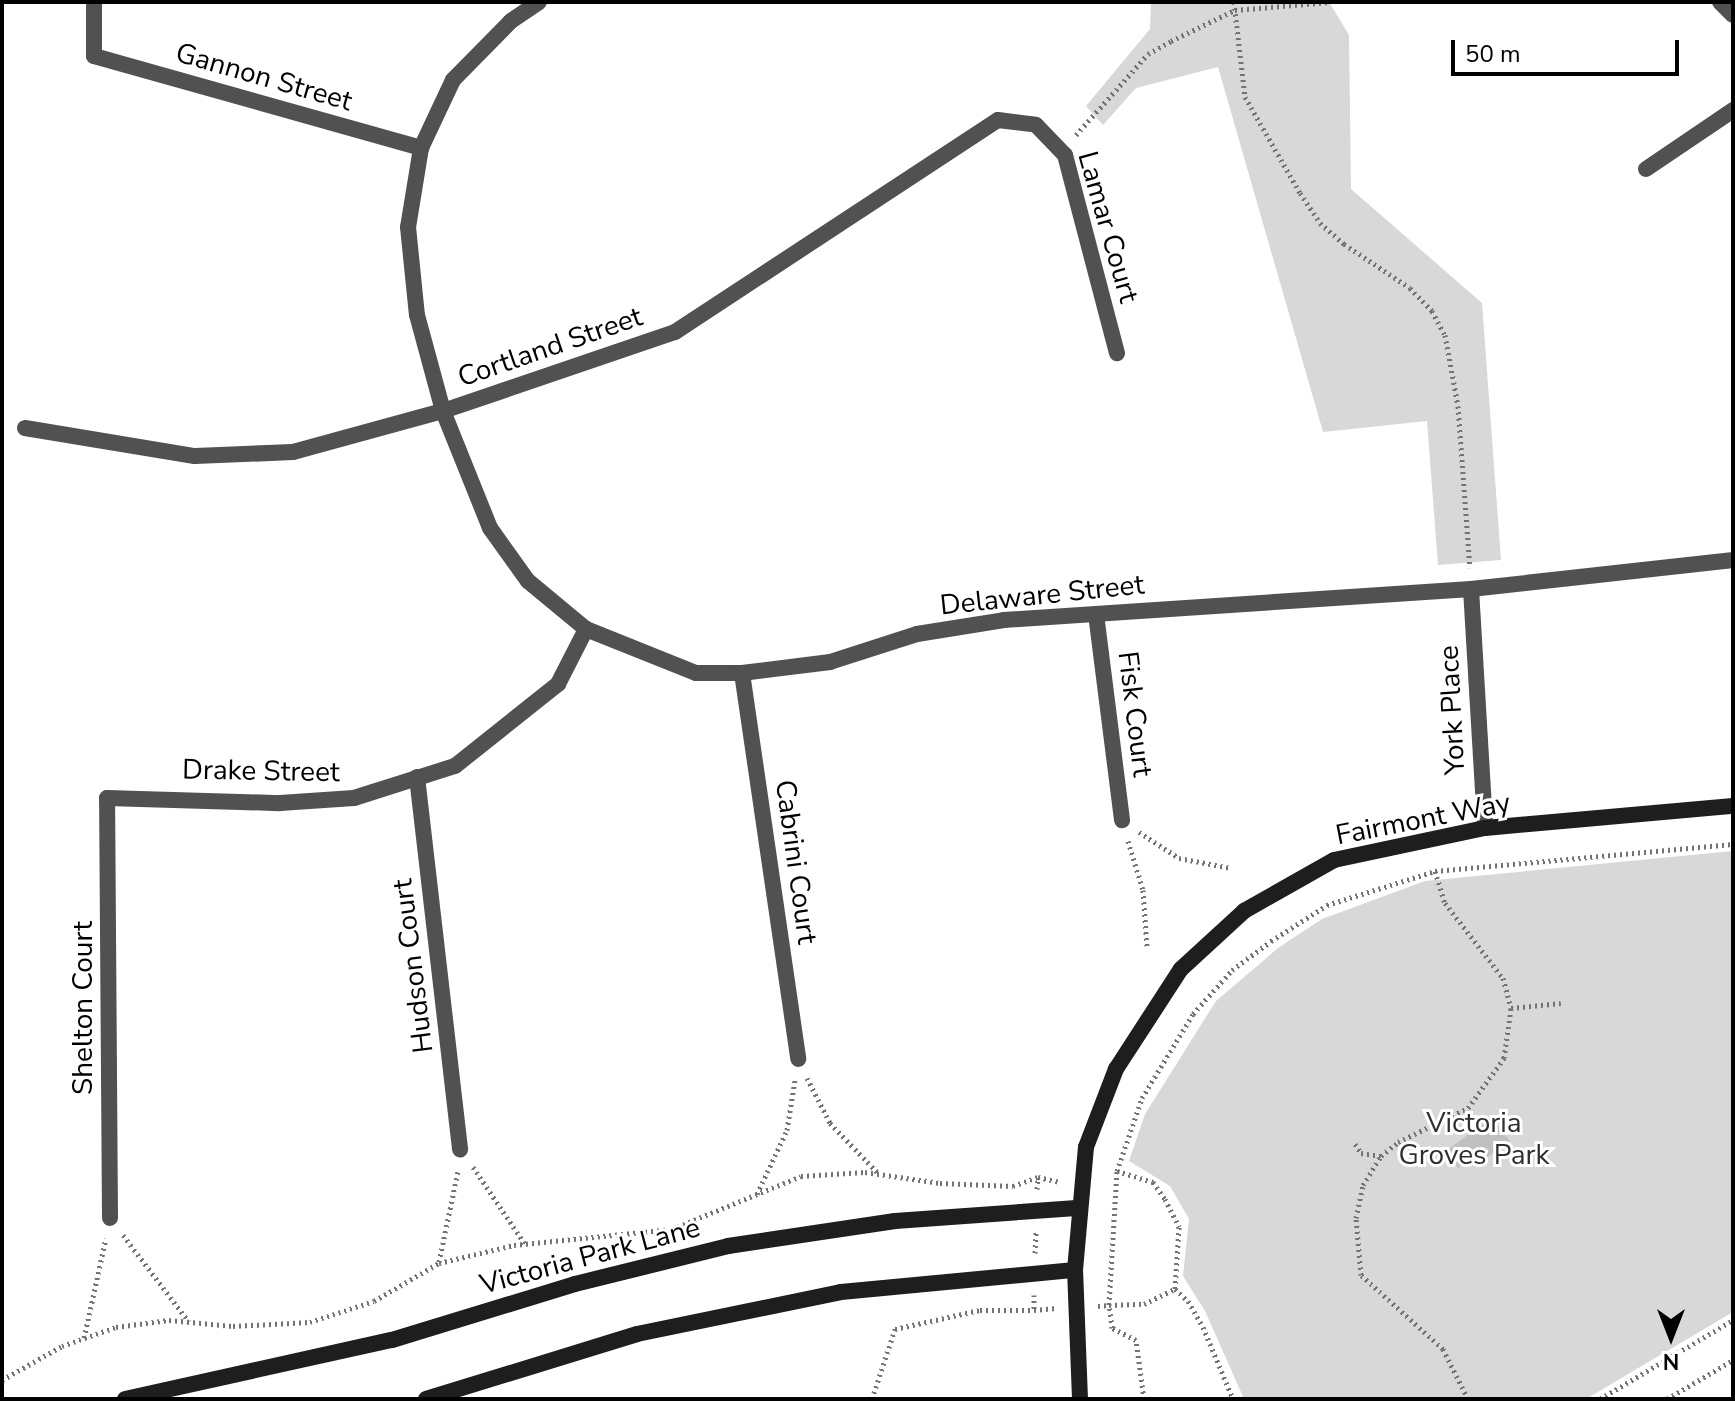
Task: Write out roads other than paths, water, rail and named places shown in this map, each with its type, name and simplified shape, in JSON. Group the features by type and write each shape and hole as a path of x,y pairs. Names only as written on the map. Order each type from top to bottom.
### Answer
{"street":[{"name":"Gannon Street","path":"94,2 94,56 421,148"},
{"name":"Delaware Street","path":"539,2 511,21 453,80 421,148 408,227 417,315 443,411 490,528 528,581 586,629 696,673 742,673 830,662 917,634 1004,620 1471,589 1733,560"},
{"path":"1720,2 1733,15"},
{"path":"1646,169 1733,110"},
{"name":"Cortland Street","path":"25,428 195,456 279,453 443,411 675,332 998,120 1036,125"},
{"name":"Lamar Court","path":"1036,125 1062,151 1117,353"},
{"name":"York Place","path":"1471,589 1485,828"},
{"name":"Fisk Court","path":"1096,614 1122,820"},
{"name":"Drake Street","path":"107,798 339,799 455,766 558,684 586,629"},
{"name":"Cabrini Court","path":"742,673 798,1059"},
{"name":"Hudson Court","path":"417,777 460,1150"},
{"name":"Shelton Court","path":"107,798 110,1218"},
{"name":"Fairmont Way","path":"1080,1399 1075,1270 1077,1208 1086,1147 1116,1069 1181,969 1244,911 1334,860 1485,828 1733,806"},
{"name":"Victoria Park Lane","path":"125,1399 392,1340 575,1284 728,1246 895,1221 1077,1208"},
{"path":"426,1399 637,1334 841,1292 1075,1270"}],"park label":[{"name":"Victoria Groves Park","path":"1474,1139"}]}
